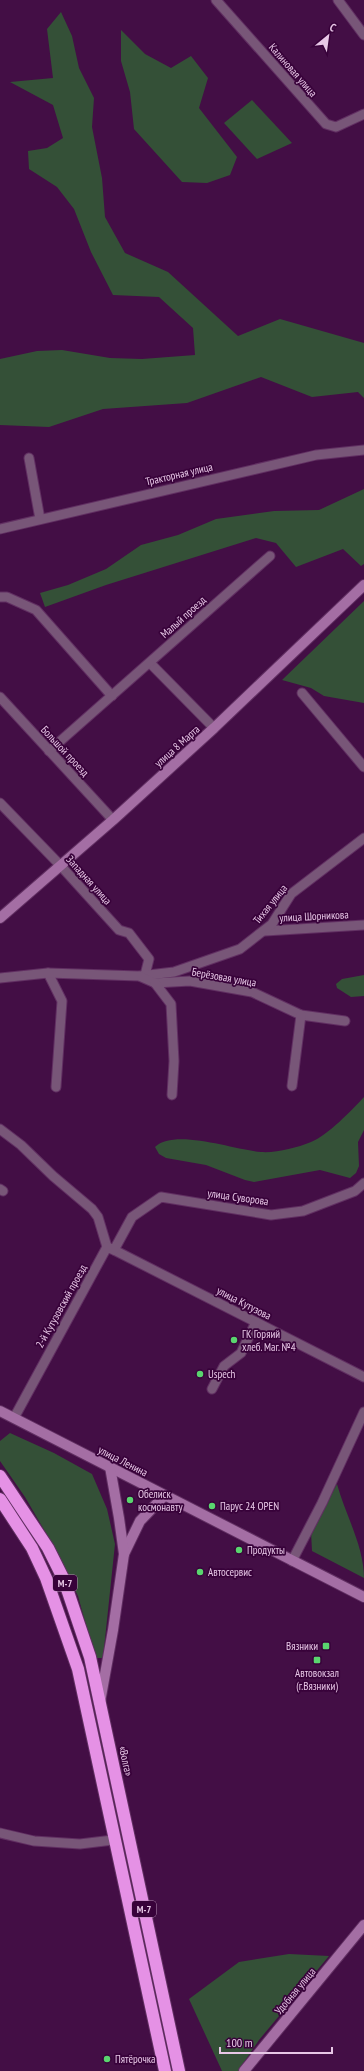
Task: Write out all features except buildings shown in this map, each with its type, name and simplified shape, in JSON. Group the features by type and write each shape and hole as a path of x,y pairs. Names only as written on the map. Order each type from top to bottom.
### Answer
{"highway":[{"name":"«Волга»","path":"0,1476 48,1548 64,1580 90,1657 179,2071"},
{"name":"М-7","path":"0,1499 32,1548 46,1578 78,1669 92,1730 113,1840 164,2071"}],"main road":[{"name":"улица 8 Марта","path":"0,918 113,820 214,728 364,585"},
{"name":"улица Ленина","path":"0,1411 364,1597"},
{"path":"100,1704 114,1630 124,1554 110,1467"},
{"path":"119,1518 128,1523 134,1523 140,1520 164,1496"},
{"path":"124,1554 140,1520"},
{"name":"Удобная улица","path":"244,2071 364,1925"}],"street":[{"name":"Калиновая улица","path":"216,0 326,124 336,128 364,114"},
{"path":"338,0 364,35"},
{"name":"Тракторная улица","path":"0,529 316,455 364,450"},
{"path":"29,458 40,519"},
{"name":"Малый проезд","path":"49,751 270,556"},
{"path":"3,597 36,610 112,696"},
{"path":"150,663 214,728"},
{"path":"302,693 364,767"},
{"name":"Большой проезд","path":"0,698 113,820"},
{"name":"Западная улица","path":"0,803 60,865 118,930 129,933 149,959 142,976"},
{"name":"Тихая улица","path":"142,976 174,972 240,950 272,924 291,894 364,838"},
{"name":"улица Шорникова","path":"265,931 364,925"},
{"path":"48,973 62,1001 56,1087"},
{"name":"Берёзовая улица","path":"0,978 48,973 142,976 155,982 190,982 252,992 301,1015 345,1021"},
{"path":"155,982 171,1004 174,1062 172,1095"},
{"path":"292,1086 301,1015"},
{"path":"0,1129 21,1144 53,1176 92,1209 98,1217 110,1249"},
{"name":"улица Суворова","path":"132,1217 161,1198 271,1215 303,1211 354,1191 364,1183"},
{"name":"2-й Кутузовский проезд","path":"14,1418 110,1249 132,1217"},
{"name":"улица Кутузова","path":"110,1249 364,1377"},
{"path":"212,1389 224,1366 241,1353 256,1322"},
{"path":"292,1561 322,1503 364,1412"},
{"path":"0,1833 34,1841 80,1844 113,1840"}],"green space":[{"path":"61,12 72,36 79,68 94,98 92,127 102,178 105,217 125,253 168,272 238,336 280,319 364,343 364,398 358,392 312,397 261,377 187,403 103,409 49,427 0,425 0,359 37,351 62,350 110,358 142,359 195,355 193,328 159,297 113,295 91,252 74,209 57,187 29,169 28,151 47,148 63,138 53,105 10,82 53,78 47,29"},
{"path":"121,30 145,54 171,68 191,56 208,78 199,108 237,157 230,175 207,183 182,182 134,129 130,92 121,61"},
{"path":"252,100 292,143 257,159 224,123"},
{"path":"364,489 364,564 361,566 343,549 296,567 276,543 256,538 106,585 45,607 40,593 68,585 106,569 141,545 178,535 216,519 274,511 319,510"},
{"path":"364,601 364,703 324,696 311,688 282,680"},
{"path":"364,975 364,996 351,997 337,988 336,984 342,979"},
{"path":"364,1097 364,1130 358,1142 359,1166 356,1173 350,1178 320,1170 254,1182 206,1165 166,1158 159,1154 155,1147 164,1142 176,1139 205,1142 261,1152 286,1150 318,1139 339,1122"},
{"path":"10,1433 54,1453 92,1474 107,1509 115,1544 103,1658 95,1658 78,1596 50,1540 25,1497 0,1461 0,1441"},
{"path":"337,1484 358,1542 364,1578 312,1551 311,1532"},
{"path":"289,1954 329,1956 259,2040 238,2071 222,2071 189,1999 239,1962"}],"place":[{"name":"ГК Горяий хлеб. Маг. №4","path":"234,1340"},
{"name":"Uspech","path":"200,1374"},
{"name":"Обелиск космонавту","path":"130,1500"},
{"name":"Парус 24 OPEN","path":"212,1506"},
{"name":"Продукты","path":"239,1550"},
{"name":"Автосервис","path":"200,1572"},
{"name":"Вязники","path":"326,1646"},
{"name":"Автовокзал (г.Вязники)","path":"317,1660"},
{"name":"Пятёрочка","path":"107,2059"}]}
